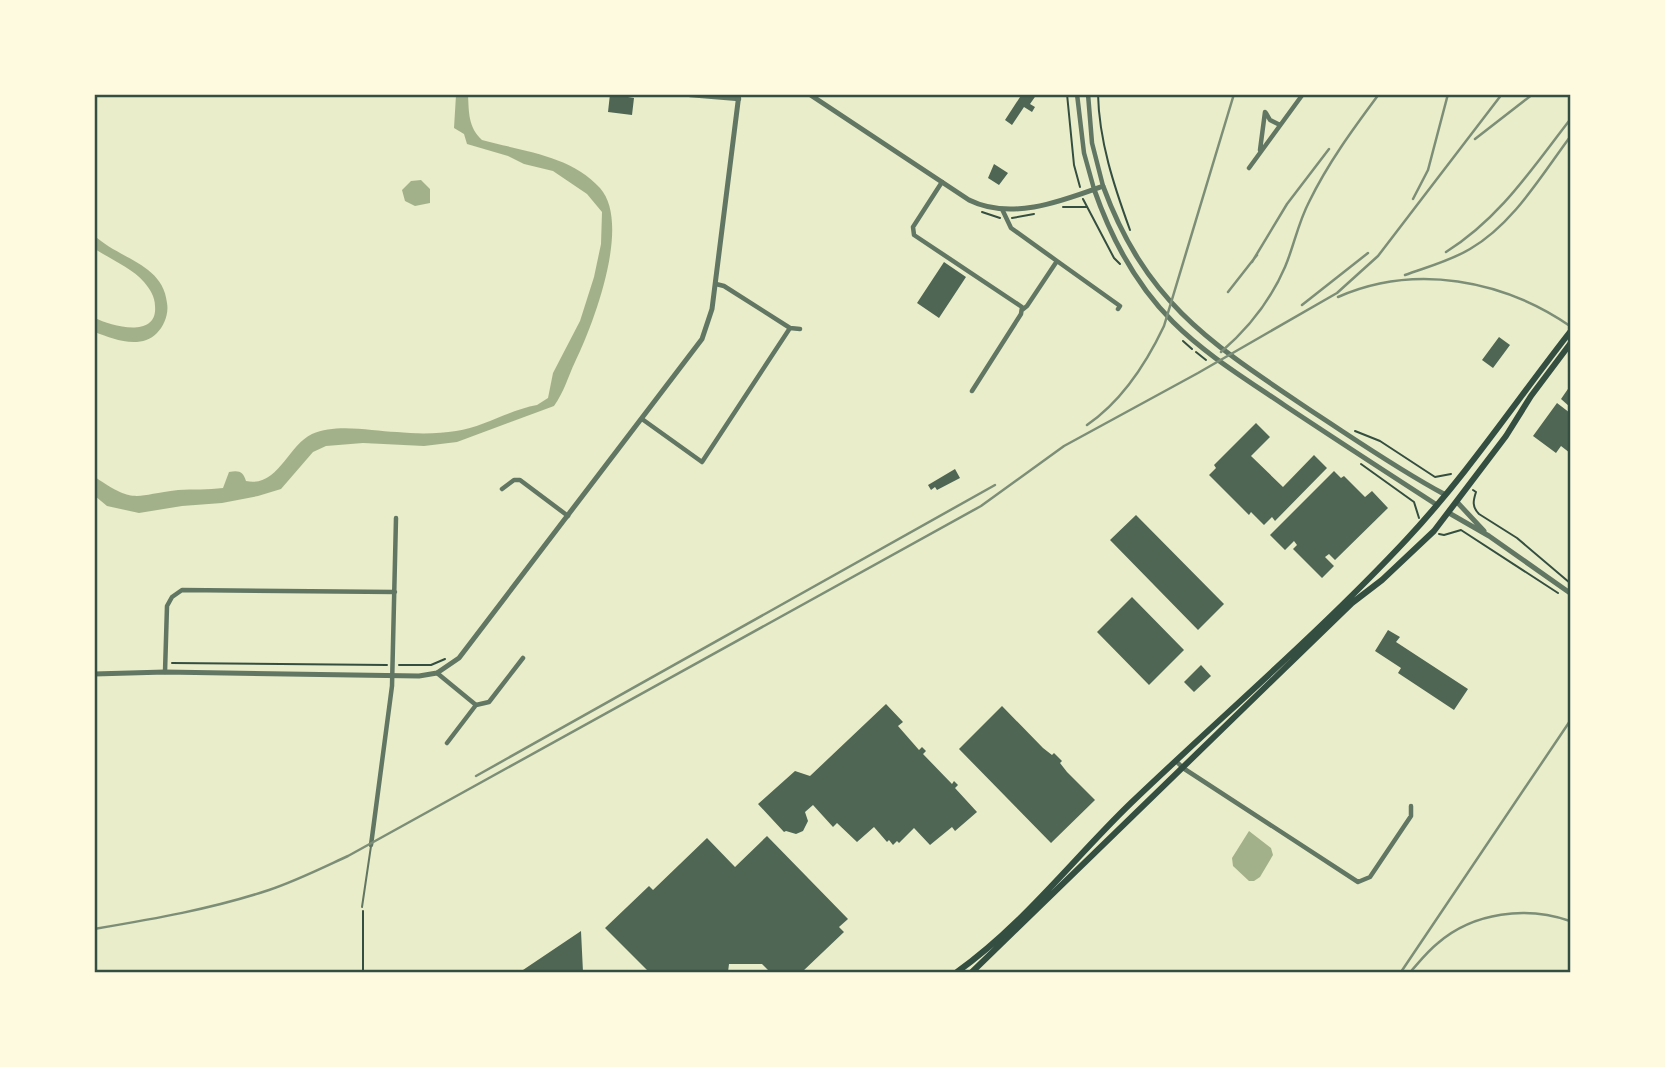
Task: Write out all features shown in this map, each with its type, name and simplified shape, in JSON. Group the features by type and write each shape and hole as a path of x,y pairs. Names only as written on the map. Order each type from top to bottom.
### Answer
{"main road":[{"path":"957,972 1014,923 1130,804 1254,690 1406,540 1437,505 1570,332"},
{"path":"972,972 1346,609 1382,580 1434,531 1570,344"},
{"path":"1444,494 1457,502"},
{"path":"1437,505 1448,513"}],"street":[{"path":"809,94 977,204 1002,209 1030,207 1103,186"},
{"path":"1077,94 1084,153 1094,189 1119,248 1153,298 1172,320 1235,372 1437,505"},
{"path":"1088,94 1092,143 1103,186 1119,226 1156,287 1191,325 1242,364 1342,431 1444,494"},
{"path":"1249,168 1303,94"},
{"path":"94,674 165,668 419,676 437,673 452,664 467,649 702,339 712,309 716,284 739,97 690,95"},
{"path":"1260,153 1265,112 1270,120 1280,125"},
{"path":"942,182 913,227 914,235 1020,305 1022,310"},
{"path":"1002,209 1011,228 1120,306 1118,309"},
{"path":"972,391 1022,310 1057,261"},
{"path":"716,284 724,286 790,328 800,329"},
{"path":"642,419 702,462 790,328"},
{"path":"502,489 514,480 520,480 568,516"},
{"path":"1457,502 1489,536"},
{"path":"1448,513 1489,536 1570,593"},
{"path":"371,845 393,676 396,518"},
{"path":"165,668 167,606 172,597 181,590 395,592"},
{"path":"447,743 476,705 489,702 523,658"},
{"path":"437,673 476,705"},
{"path":"1176,761 1358,882 1370,877 1411,816 1411,806"}],"lane":[{"path":"362,907 371,845"}],"path":[{"path":"1067,94 1073,166 1091,214"},
{"path":"1098,94 1099,118 1111,172 1133,240"},
{"path":"1354,431 1380,441 1435,477 1451,474"},
{"path":"1476,492 1474,509 1517,538 1570,583"},
{"path":"1414,502 1417,516"},
{"path":"1444,535 1461,530 1558,593"},
{"path":"165,668 179,661 393,665 431,664 448,658"},
{"path":"362,907 363,972"}],"shaded area":[{"path":"456,95 468,95 472,125 482,140 545,156 575,168 600,188 609,204 611,249 606,275 591,324 554,406 457,442 424,446 363,443 326,446 313,452 281,489 258,496 139,513 107,506 95,496 95,477 119,492 135,496 223,488 229,472 233,471 241,472 246,481 257,481 275,472 304,439 322,431 343,428 419,433 456,431 537,405 548,398 553,373 580,321 594,277 601,244 602,212 587,194 553,171 467,144 464,134 454,128"},
{"path":"421,180 430,189 430,203 415,206 405,201 402,190 411,181"},
{"path":"94,235 148,270 164,290 167,315 160,330 150,338 126,342 95,332 95,318 132,327 149,323 154,316 155,306 152,293 139,277 95,249"},
{"path":"1249,831 1271,848 1273,855 1260,877 1254,881 1249,881 1233,866 1232,858"}],"building":[{"path":"610,94 629,94 628,97 634,98 632,115 608,112"},
{"path":"1022,94 1037,94 1030,104 1035,107 1032,112 1024,107 1012,125 1005,120"},
{"path":"994,164 1008,173 999,185 988,178"},
{"path":"944,262 966,277 939,318 917,303"},
{"path":"1499,337 1510,345 1493,368 1482,360"},
{"path":"1570,386 1570,407 1561,399"},
{"path":"1557,403 1570,413 1570,453 1561,446 1556,453 1533,436"},
{"path":"1256,423 1270,437 1251,456 1283,487 1314,455 1327,468 1275,521 1272,517 1264,525 1251,512 1249,515 1209,475 1216,468 1214,465"},
{"path":"955,469 960,478 937,490 935,487 931,490 928,485"},
{"path":"1334,471 1341,478 1344,476 1365,497 1372,491 1388,508 1335,560 1329,554 1325,557 1334,566 1322,578 1293,549 1297,545 1294,541 1285,550 1270,535"},
{"path":"1136,515 1224,604 1198,630 1110,540"},
{"path":"1132,597 1184,650 1149,685 1097,632"},
{"path":"1388,630 1400,637 1396,642 1468,689 1454,710 1398,673 1401,668 1375,651"},
{"path":"1201,665 1211,676 1194,692 1184,682"},
{"path":"886,704 903,722 898,726 919,750 922,747 926,751 923,754 952,784 954,781 958,785 955,788 977,812 955,831 952,827 930,845 914,828 899,843 897,841 893,845 874,827 857,842 837,823 833,827 813,805 805,812 808,821 803,831 796,834 784,832 758,804 795,771 810,776"},
{"path":"1002,706 1043,748 1062,761 1060,763 1067,772 1095,800 1051,843 959,749"},
{"path":"767,836 848,919 839,927 844,932 802,972 770,972 762,964 729,964 728,972 649,972 605,928 649,886 653,890 707,838 735,867"},
{"path":"581,931 583,972 520,972"}],"railway":[{"path":"1087,425 1111,405 1132,381 1164,326 1234,94"},
{"path":"1221,352 1250,324 1273,292 1316,188 1341,146 1379,94"},
{"path":"1413,199 1428,170 1448,94"},
{"path":"94,929 182,913 248,897 289,883 348,856 981,506 1064,446 1337,293 1378,256 1502,94"},
{"path":"1475,139 1533,94"},
{"path":"1446,252 1498,209 1569,121"},
{"path":"1405,275 1454,257 1485,239 1513,213 1570,137"},
{"path":"1252,262 1287,204 1329,149"},
{"path":"1302,305 1368,253"},
{"path":"1228,292 1257,255"},
{"path":"1338,297 1397,281 1458,281 1516,297 1570,326"},
{"path":"476,776 995,485"},
{"path":"1401,972 1570,721"},
{"path":"1412,970 1438,943 1468,924 1484,918 1518,913 1553,916 1570,921"}]}
